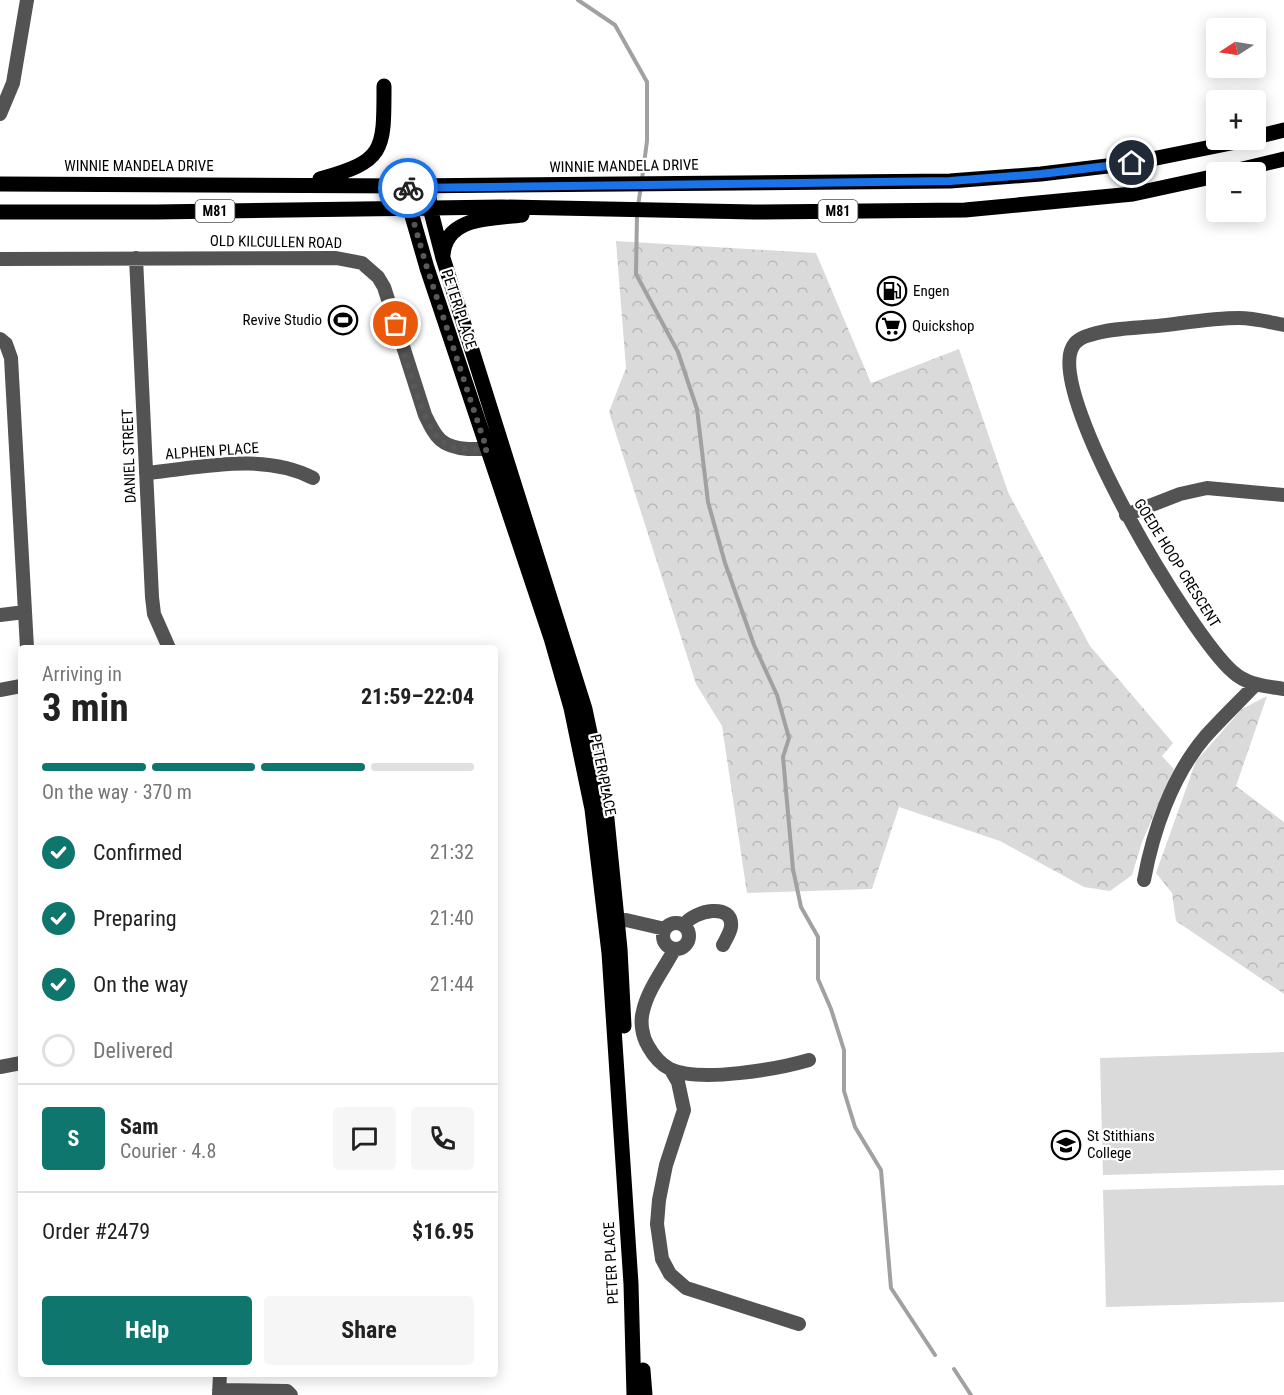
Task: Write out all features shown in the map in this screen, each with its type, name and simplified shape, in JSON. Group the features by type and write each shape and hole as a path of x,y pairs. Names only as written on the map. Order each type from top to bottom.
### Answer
{"main road":[{"path":"302,184 352,170 368,162 377,150 384,131 384,86"},
{"path":"1266,134 1284,130"},
{"name":"WINNIE MANDELA DRIVE","path":"0,184 428,186 961,180 1041,174 1132,163 1206,148"},
{"path":"1266,163 1284,159"},
{"name":"M81","path":"0,212 502,207 617,211 965,210 1133,194 1206,178"},
{"name":"PETER PLACE","path":"408,186 410,209 430,280 494,447 585,709 605,800 607,873 645,1395"},
{"name":"PETER PLACE","path":"428,186 430,208 494,447"},
{"path":"443,258 448,236 460,225 560,209"},
{"name":"PETER PLACE","path":"612,920 631,1284 634,1395"}],"street":[{"path":"0,114 13,84 27,0"},
{"name":"DANIEL STREET","path":"136,258 152,597 154,614 168,645"},
{"name":"OLD KILCULLEN ROAD","path":"0,259 336,258 362,263 378,277 384,287 425,415 434,434 449,446 494,447"},
{"name":"GOEDE HOOP CRESCENT","path":"1284,325 1231,319 1102,332 1076,342 1071,348 1069,366 1077,405 1126,515 1189,618 1216,655 1241,678 1256,684 1284,688"},
{"path":"0,339 6,344 11,358 27,645"},
{"name":"ALPHEN PLACE","path":"146,473 268,464 296,469 313,478"},
{"path":"1126,515 1195,490 1207,488 1284,495"},
{"path":"0,615 25,612"},
{"path":"1144,880 1149,853 1159,823 1184,767 1205,737 1256,684"},
{"path":"0,690 18,687"},
{"path":"684,925 691,916 700,912 714,911 725,914 729,918 731,927 723,945"},
{"path":"612,920 665,929 674,923 684,925 690,934 689,942 684,947 674,950 642,1011 642,1027 646,1043 656,1059 671,1070 678,1082 683,1100 682,1119 666,1165 659,1200 657,1224 662,1259 670,1274 686,1288 799,1324"},
{"path":"665,929 664,942 674,950"},
{"path":"671,1070 697,1074 768,1070 809,1059"},
{"path":"0,1067 18,1064"},
{"path":"683,1100 697,1074"},
{"path":"220,1377 219,1392 287,1391 291,1395"}],"green space":[{"path":"616,241 816,253 871,383 959,349 1008,492 1090,646 1173,743 1162,756 1174,769 1142,842 1132,875 1110,891 1084,887 1000,841 899,807 872,889 747,893 722,726 696,684 609,412 626,368"},
{"path":"1267,696 1236,786 1284,822 1284,994 1176,921 1172,893 1156,873 1196,761 1242,709"},
{"path":"1284,1052 1284,1170 1103,1175 1100,1058"},
{"path":"1284,1185 1284,1302 1106,1307 1103,1190"}],"waterway":[{"path":"578,0 615,25 647,82 647,141 642,179"},
{"path":"638,206 641,186"},
{"path":"637,213 636,274 678,352 697,409 708,502 725,563 754,645 777,695 789,738 783,757 793,869 801,907 818,937 818,979 831,1009 844,1050 844,1091 855,1127 881,1170 891,1288 935,1355"},
{"path":"954,1369 971,1395"}],"way so far":[{"path":"396,324 425,415 434,434 449,446 487,450 427,268 410,209 408,188"}],"place":[{"name":"Engen","path":"892,291"},
{"name":"Revive Studio","path":"343,320"},
{"name":"Quickshop","path":"891,326"},
{"name":"St Stithians College","path":"1066,1145"}],"route":[{"path":"408,188 408,186 950,181 1041,174 1132,163"}]}
